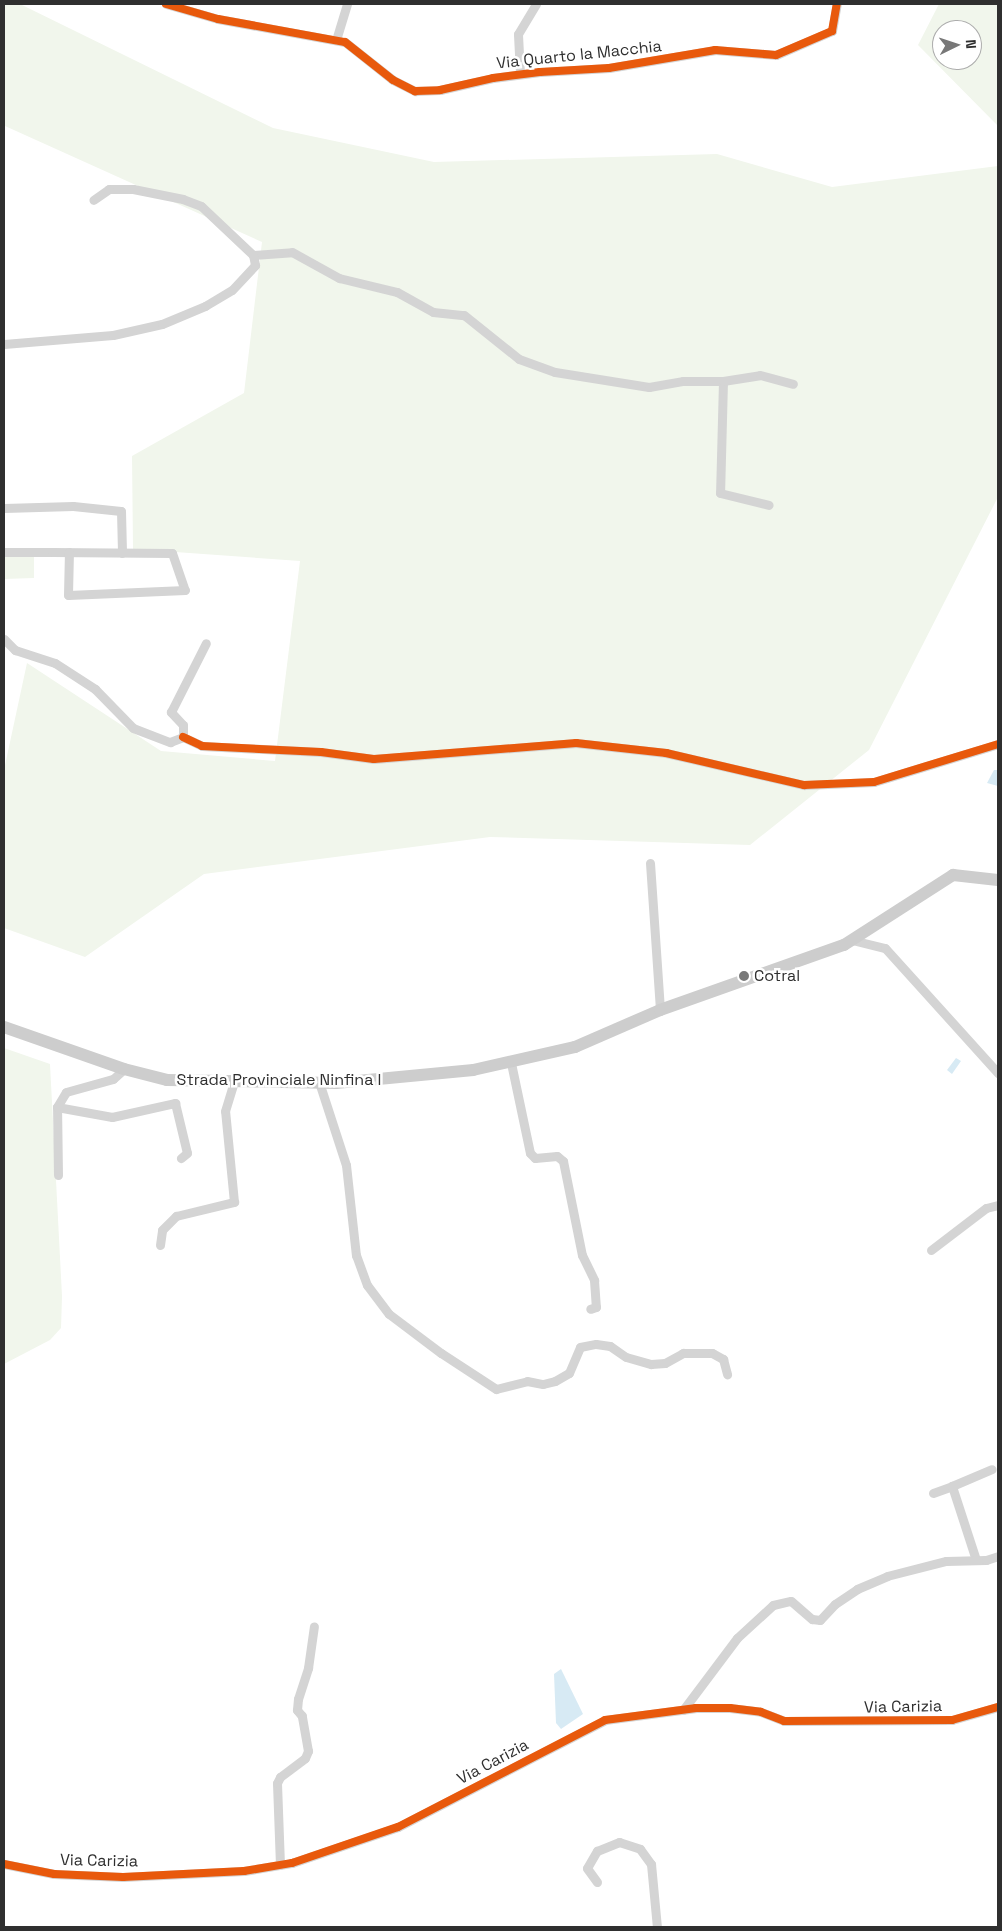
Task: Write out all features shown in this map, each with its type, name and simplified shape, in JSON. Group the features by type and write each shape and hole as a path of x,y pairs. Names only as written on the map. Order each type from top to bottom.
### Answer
{"main road":[{"name":"Strada Provinciale Ninfina I","path":"4,1027 124,1069 167,1080 319,1082 404,1078 511,1063 594,1041 660,1010 784,968 852,940 953,874 998,880"}],"street":[{"name":"Via Quarto la Macchia","path":"166,4 218,19 345,42 393,80 415,91 440,90 520,74 608,68 715,50 776,55 832,31 837,4"},
{"path":"336,40 348,4"},
{"path":"520,74 518,34 536,4"},
{"path":"4,344 113,335 162,324 205,306 232,290 254,265 253,256 200,206 184,199 133,189 109,189 93,200"},
{"path":"253,256 292,252 339,278 397,292 433,312 464,315 520,358 555,372 649,386 683,380 723,381 760,375 793,384"},
{"path":"723,381 720,493 769,505"},
{"path":"4,508 73,506 120,511 122,552"},
{"path":"4,552 69,552 122,552 172,553 185,590 68,595 69,552"},
{"path":"4,639 15,650 55,663 95,690 133,728 170,742 183,737 202,746 321,752 374,759 576,743 666,754 804,786 874,782 998,744"},
{"path":"183,737 183,725 171,712 206,643"},
{"path":"650,863 660,1010"},
{"path":"852,940 885,948 998,1073"},
{"path":"511,1063 530,1153 535,1158 557,1156 563,1160 582,1256 594,1280 596,1308 590,1310"},
{"path":"58,1175 57,1107 66,1092 113,1079 124,1069"},
{"path":"160,1245 162,1230 176,1216 234,1202 225,1111 234,1081"},
{"path":"319,1082 346,1165 356,1256 367,1285 389,1314 441,1353 496,1389 527,1381 550,1383 569,1373 580,1347 596,1344 610,1346 626,1357 651,1364 665,1363 676,1354 712,1352 723,1359 727,1374"},
{"path":"57,1107 112,1117 175,1103 187,1153 181,1158"},
{"path":"930,1250 986,1208 998,1205"},
{"path":"933,1493 992,1469"},
{"path":"952,1486 976,1560"},
{"path":"683,1710 737,1638 773,1605 791,1601 812,1619 820,1620 835,1604 857,1589 888,1576 946,1561 976,1560 998,1556"},
{"path":"280,1865 278,1783 280,1777 305,1758 308,1751 302,1716 297,1710 298,1699 308,1668 314,1626"},
{"name":"Via Carizia","path":"4,1864 54,1874 123,1877 244,1872 280,1865 398,1827 605,1720 683,1710 730,1708 761,1712 784,1721 952,1720 998,1707"},
{"path":"597,1882 587,1868 597,1851 619,1842 640,1849 652,1864 652,1894 657,1927"},
{"path":"642,1895 652,1894"}],"shaded area":[{"path":"4,4 20,4 273,128 434,162 717,154 832,187 998,166 998,497 869,750 750,845 490,837 204,874 85,957 4,928 4,770 27,663 161,751 275,761 300,561 133,549 132,456 244,393 262,242 5,126 4,130"},
{"path":"939,4 998,4 998,126 943,70 982,70 982,20 932,20 932,59 918,45"},
{"path":"34,554 34,578 4,579 4,555"},
{"path":"4,1048 50,1064 62,1296 61,1328 50,1340 4,1364"}],"water":[{"path":"994,770 998,770 998,786 987,783"},
{"path":"956,1058 961,1061 952,1074 947,1070"},
{"path":"561,1669 583,1714 561,1729 556,1723 554,1674"}],"cycle path":[{"path":"166,4 218,19 345,42 393,80 415,91 440,90 493,78 540,72 609,68 715,50 776,55 832,31 837,4"},
{"path":"183,737 202,746 321,752 374,759 576,743 666,753 804,785 874,782 998,744"},
{"path":"4,1864 54,1874 123,1877 244,1871 292,1863 398,1827 605,1720 696,1708 730,1708 761,1712 784,1721 952,1720 998,1707"}],"place":[{"name":"Cotral","path":"744,976"}]}
